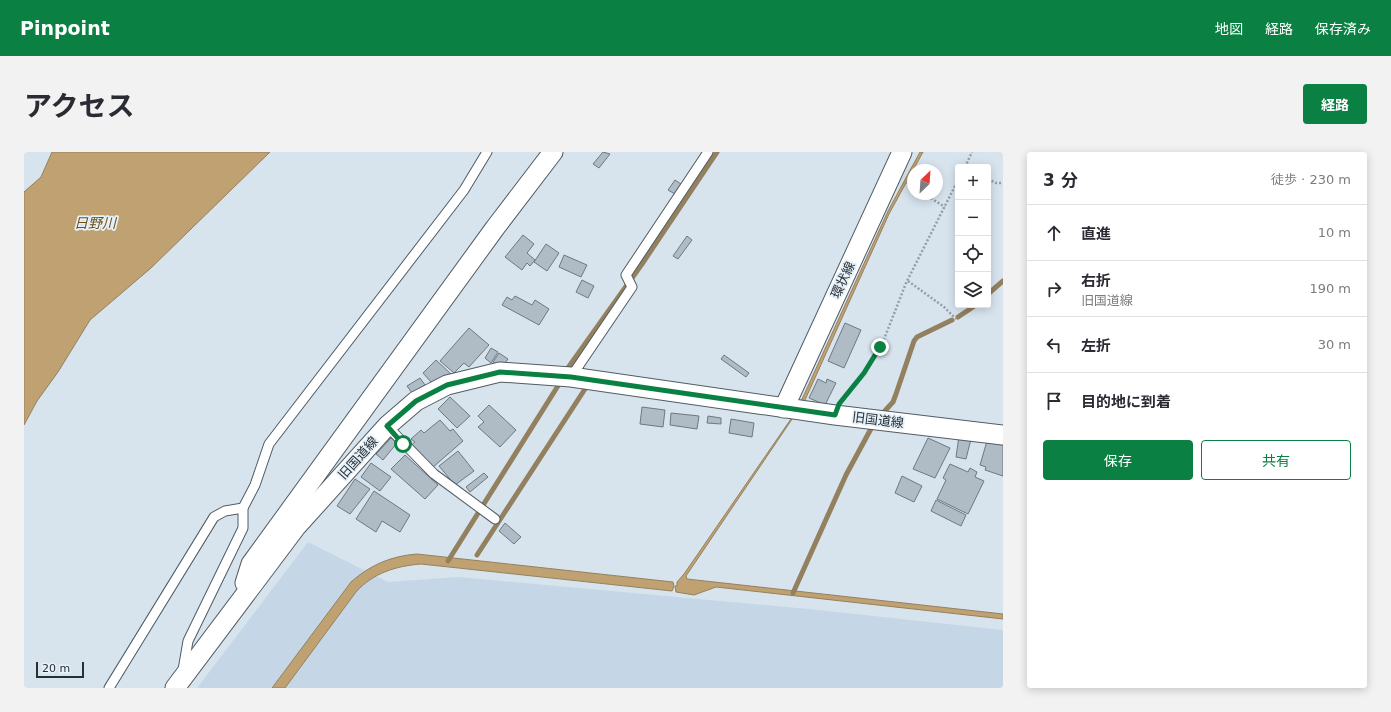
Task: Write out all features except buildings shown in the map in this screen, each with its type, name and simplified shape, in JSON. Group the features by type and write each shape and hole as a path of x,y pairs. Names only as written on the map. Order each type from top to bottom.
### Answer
{"street":[{"path":"237,605 252,564 495,228 553,152"},
{"name":"環状線","path":"784,408 902,152"},
{"name":"旧国道線","path":"178,684 296,527 387,426 416,401 447,385 500,372 571,377 835,415 1003,435"}],"lane":[{"path":"178,684 188,641 244,528 243,508 255,485 269,444 464,190 487,152"},
{"path":"571,377 632,287 626,275 708,152"},
{"path":"387,426 434,474 495,519"},
{"path":"110,688 214,517 226,511 243,508"}],"path":[{"path":"966,164 972,152"},
{"path":"991,180 996,183 1003,183"},
{"path":"835,415 839,404 864,373 880,347 908,282 955,186"},
{"path":"934,200 945,207"},
{"path":"908,282 944,307 956,319"}],"shaded area":[{"path":"308,542 388,582 458,577 809,609 1003,630 1003,688 197,688"}],"water":[{"name":"日野川","path":"52,152 270,152 151,268 90,320 58,372 37,401 24,425 24,192 41,177"},
{"path":"920,152 923,152 916,164 913,164"},
{"path":"907,176 907,181 889,214 805,400 686,576 687,579 1003,614 1003,619 716,587 694,595 676,592 675,586 677,586 677,582 793,416 888,211"},
{"path":"417,554 673,582 674,586 672,591 421,564 394,569 377,575 363,585 356,592 285,688 272,688 351,582 381,562"}],"waterway":[{"path":"565,372 642,264 717,152"},
{"path":"991,291 1003,281"},
{"path":"958,317 972,308"},
{"path":"882,414 893,402 914,341 917,337 952,320"},
{"path":"448,561 561,381"},
{"path":"477,555 585,389"},
{"path":"793,593 846,475 873,425"}],"route":[{"path":"403,444 387,426 416,401 447,385 500,372 571,377 835,415 839,404 864,373 880,347"}]}
